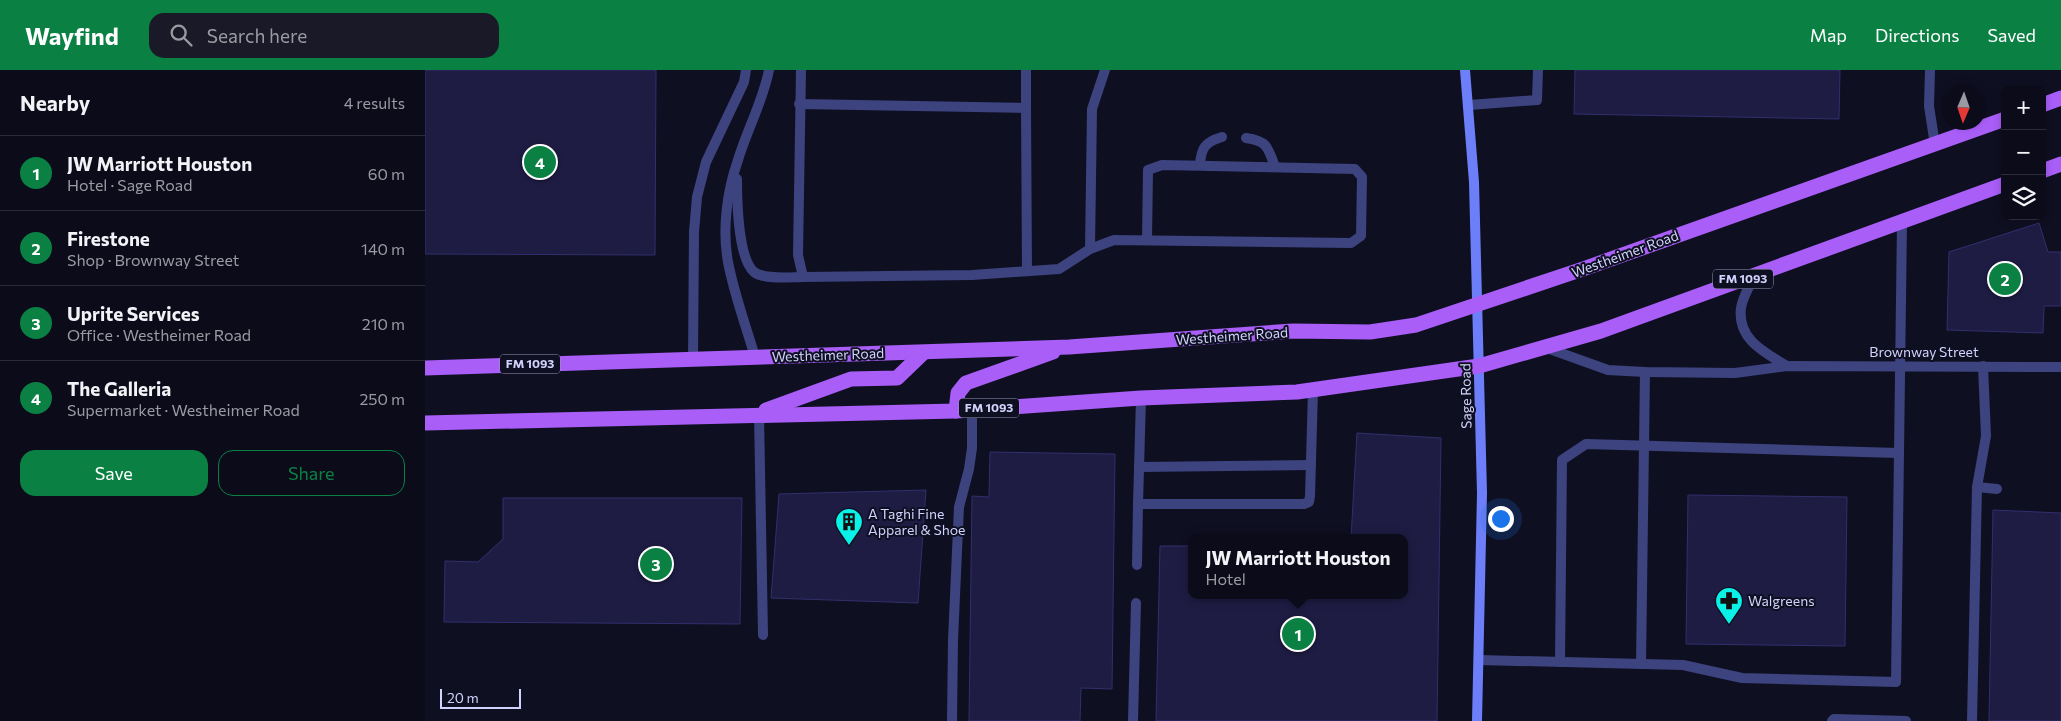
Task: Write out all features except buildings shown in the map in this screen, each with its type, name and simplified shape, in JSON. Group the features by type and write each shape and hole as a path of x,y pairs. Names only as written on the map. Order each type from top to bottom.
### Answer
{"main road":[{"name":"Sage Road","path":"1465,70 1474,182 1482,493 1477,721"},
{"path":"2046,103 2061,98"},
{"name":"Westheimer Road","path":"425,368 1069,347 1293,331 1370,332 1416,325 1477,306 1935,145 2001,120"},
{"path":"2046,169 2061,164"},
{"name":"FM 1093","path":"425,423 956,411 1141,398 1297,392 1479,366 1601,331 2001,185"},
{"path":"956,411 958,392 966,383 1069,347"},
{"path":"757,414 851,379 897,378 923,353"}],"street":[{"path":"693,359 694,232 697,197 706,162 743,82 746,70"},
{"path":"755,357 728,262 726,236 728,203 737,161 766,86 769,70"},
{"path":"801,70 798,255 803,277"},
{"path":"1026,70 1027,271"},
{"path":"1090,249 1092,108 1105,70"},
{"path":"1469,105 1537,100 1538,70"},
{"path":"1930,70 1929,106 1935,145"},
{"path":"799,104 1025,108"},
{"path":"1200,165 1201,153 1210,140 1222,137"},
{"path":"1246,138 1260,140 1264,143 1275,168"},
{"path":"737,161 737,211 746,261 755,273 772,277 964,276 1059,269 1090,249 1114,240 1351,243 1361,236 1362,177 1355,169 1162,165 1148,170 1147,240"},
{"path":"1479,660 1683,665 1742,678 1896,682 1902,222"},
{"path":"1755,275 1741,308 1742,330 1757,348 1787,366"},
{"name":"Brownway Street","path":"1543,347 1608,370 1645,372 1735,372 1787,366 2061,367"},
{"path":"1972,721 1977,487 1986,436 1983,366"},
{"path":"1641,664 1645,372"},
{"path":"1137,504 1305,504 1309,502 1313,390"},
{"path":"1137,564 1141,398"},
{"path":"952,721 953,640 959,507 969,469 972,448 971,410"},
{"path":"757,414 763,634"},
{"path":"1559,662 1562,460 1586,444 1898,453"},
{"path":"1139,467 1311,465"},
{"path":"1977,487 1997,489"},
{"path":"1133,721 1136,603"},
{"path":"1832,721 1834,719 1906,721"}],"place":[{"name":"The Galleria","path":"540,162"},
{"name":"Firestone","path":"2005,279"},
{"name":"A Taghi Fine Apparel & Shoe","path":"849,546"},
{"name":"Uprite Services","path":"656,564"},
{"name":"Walgreens","path":"1729,625"},
{"name":"JW Marriott Houston","path":"1298,634"}]}
